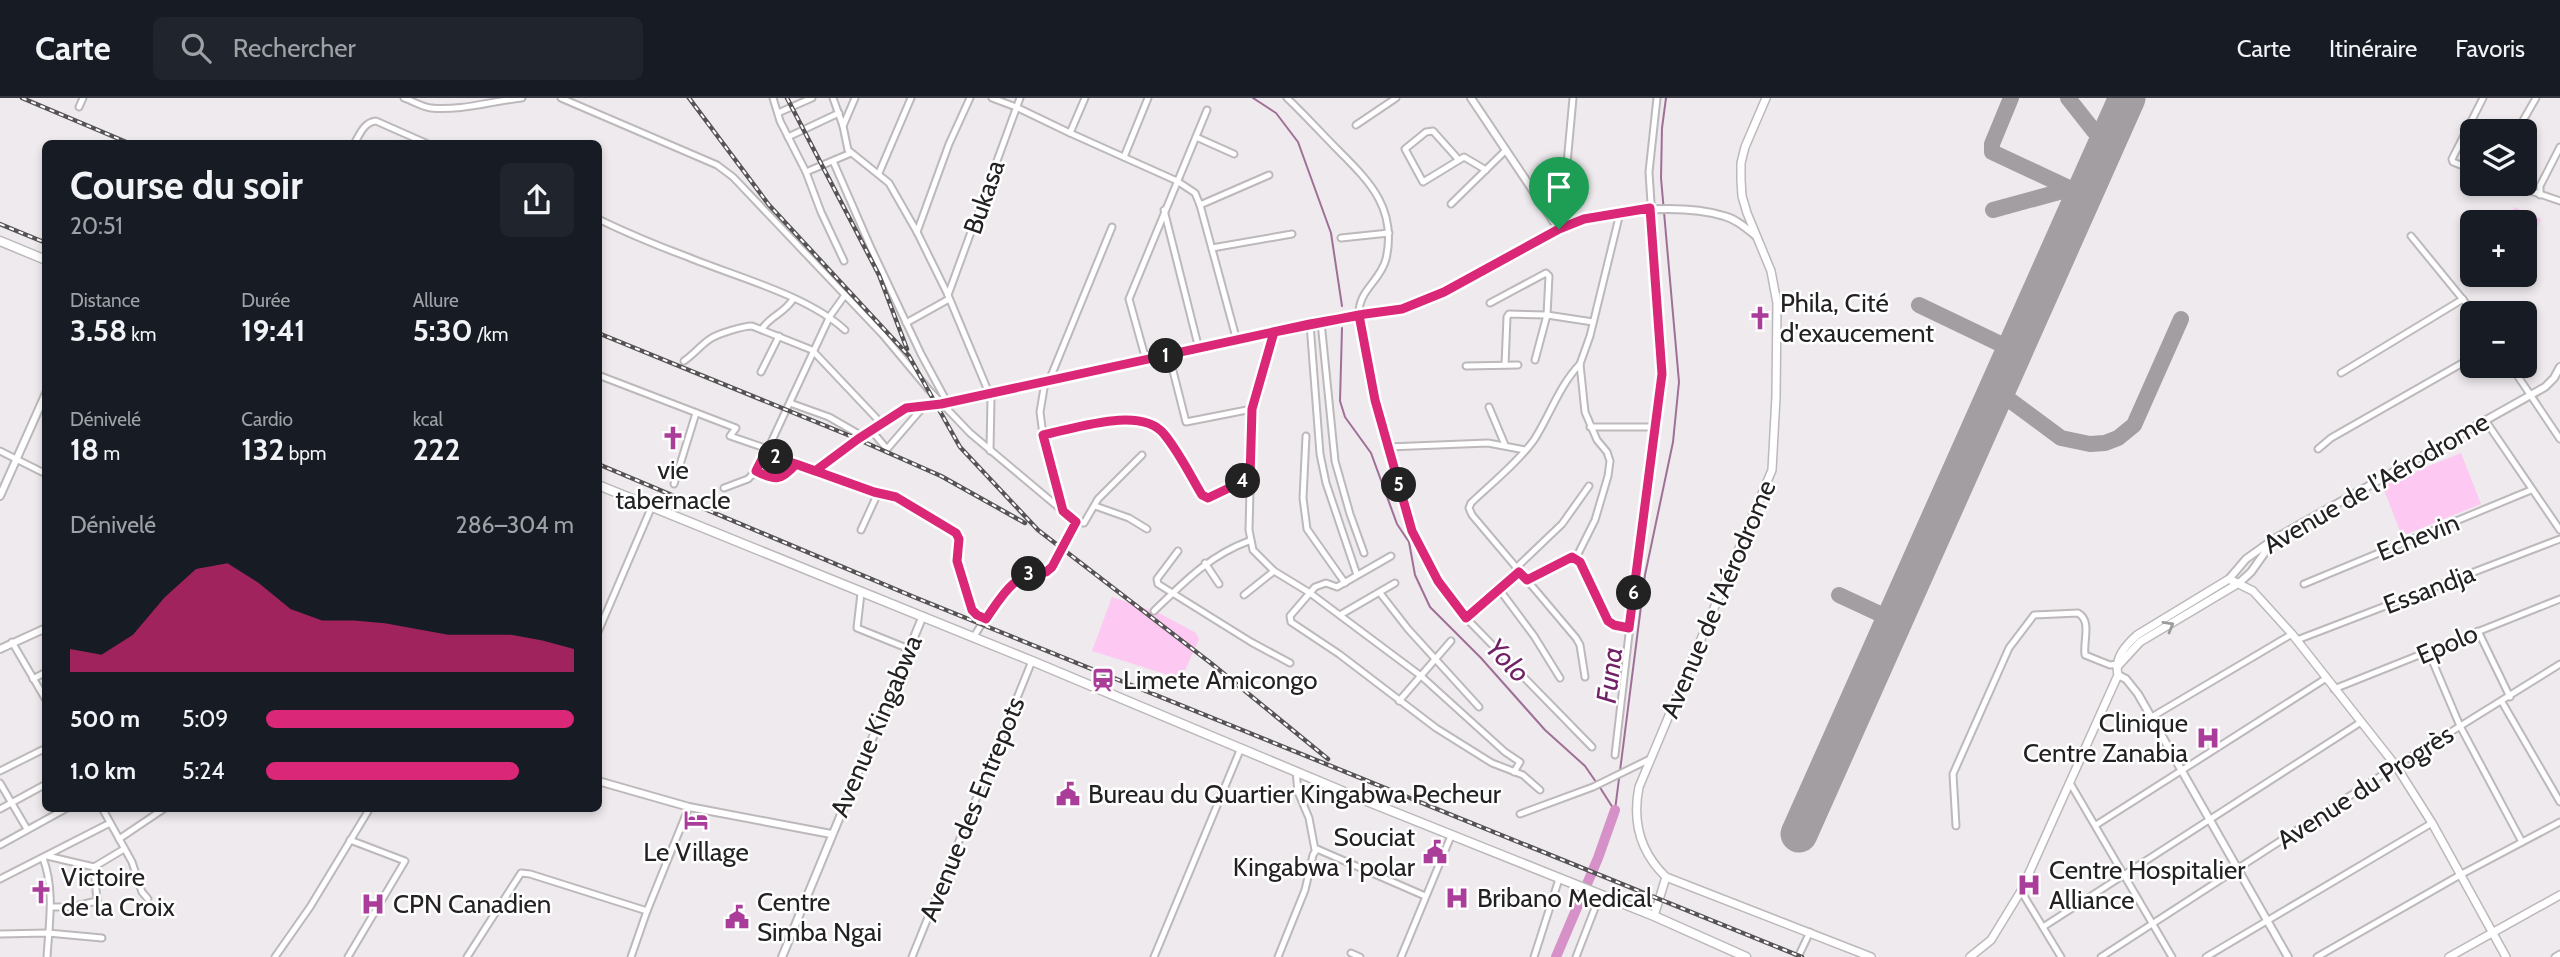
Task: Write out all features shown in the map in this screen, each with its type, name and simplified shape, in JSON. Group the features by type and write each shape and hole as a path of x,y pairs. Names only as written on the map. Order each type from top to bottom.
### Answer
{"main road":[{"name":"Avenue de l’Aérodrome","path":"1666,877 1645,849 1637,822 1638,794 1650,759 1772,470 1777,303 1771,271 1742,196 1741,163 1766,98"},
{"path":"0,241 42,258"},
{"path":"602,487 1570,884 1654,916 1746,957"},
{"name":"Avenue de l’Aérodrome","path":"1970,957 1991,940 2021,891 2070,783 2127,643 2229,579"},
{"path":"2229,579 2253,591 2295,637 2396,766 2432,823 2505,957"},
{"path":"2117,669 2140,642 2239,583"},
{"path":"1654,916 1666,877 1871,957"},
{"path":"2449,957 2560,895"}],"street":[{"path":"79,107 83,98"},
{"path":"404,98 428,108 476,106 496,99 522,98"},
{"path":"476,106 481,98"},
{"path":"561,98 717,165 733,177 990,451 1076,522 1084,523 1107,488 1142,455"},
{"path":"773,98 844,261"},
{"path":"778,113 812,98"},
{"path":"833,98 851,153 889,183 917,232 948,297 989,393 992,405 990,451"},
{"path":"844,126 855,98"},
{"path":"879,173 911,98"},
{"path":"917,232 948,144 970,98"},
{"path":"992,98 1177,181 1195,192 1237,341"},
{"name":"Bukasa","path":"948,297 1020,98"},
{"path":"1070,134 1085,98"},
{"path":"1124,157 1149,98"},
{"path":"1287,98 1370,183 1379,198 1389,233 1385,261 1377,279 1359,301 1359,315 1375,400 1401,496 1417,542 1438,581 1466,618 1592,747"},
{"path":"1356,125 1396,98"},
{"path":"1471,98 1559,229"},
{"path":"1615,755 1662,374 1654,208 1649,172 1657,98"},
{"path":"2472,119 2483,98"},
{"path":"2524,119 2536,98"},
{"path":"1553,220 1559,217 1563,207 1575,99"},
{"path":"1146,360 1129,299 1207,110"},
{"path":"789,137 839,113"},
{"path":"356,140 369,121 376,121 419,140"},
{"path":"1458,159 1433,131 1426,132 1405,149 1423,181 1464,157 1486,170"},
{"path":"1196,137 1234,155"},
{"path":"2460,143 2452,159 2460,165"},
{"path":"2540,195 2540,186 2560,147"},
{"path":"1451,204 1506,150"},
{"path":"806,172 851,153"},
{"path":"832,161 944,403"},
{"path":"1200,205 1269,175"},
{"path":"2537,194 2560,201"},
{"path":"815,471 881,423 911,406 944,403 1310,324 1402,309 1444,292 1559,229 1584,219 1654,208 1675,210 1722,215 1733,219 1756,236"},
{"path":"1164,210 1199,349"},
{"path":"1576,558 1595,520 1610,461 1590,427 1585,412 1580,365 1620,213"},
{"path":"602,221 793,299 830,316 845,330"},
{"path":"1063,511 1043,435 1040,412 1047,381 1112,227"},
{"path":"1341,238 1389,233"},
{"path":"1212,248 1292,234"},
{"path":"2341,373 2463,299 2411,236"},
{"path":"1490,303 1546,273 1550,278 1547,315 1535,360"},
{"path":"724,488 748,479 756,471 790,403 812,350 845,295"},
{"path":"906,323 948,297"},
{"path":"762,329 766,322 786,310 793,299"},
{"path":"1505,365 1507,316 1512,313 1593,322"},
{"path":"1321,322 1335,461 1364,553"},
{"path":"1310,324 1320,454 1330,496 1357,575"},
{"path":"684,361 699,351 711,338 746,326 762,329 812,350 881,423"},
{"path":"1274,332 1252,409 1250,541 1256,555 1274,571 1310,593 1421,676 1505,752 1520,762 1514,772"},
{"path":"761,372 779,336"},
{"path":"1169,355 1186,422 1252,409"},
{"path":"1466,366 1518,365"},
{"path":"1580,365 1571,373 1534,439 1469,508 1580,645 1585,677"},
{"path":"2318,449 2331,438 2460,365"},
{"path":"2557,378 2560,367"},
{"path":"602,377 736,428 730,436 796,464 877,493 896,497 956,533 959,539 957,561 972,610 986,619"},
{"path":"2519,378 2560,439"},
{"name":"Avenue de l’Aérodrome","path":"2229,579 2246,559 2274,539 2530,396 2557,378"},
{"path":"0,496 42,402"},
{"path":"790,403 829,417 862,436"},
{"path":"871,430 887,449 924,406"},
{"path":"1489,407 1505,445"},
{"path":"674,484 696,413"},
{"path":"1043,435 1130,419 1148,422 1163,432 1205,498 1250,478"},
{"path":"2486,420 2531,491 2560,530"},
{"path":"1590,427 1655,427"},
{"path":"1306,436 1303,498 1307,530 1345,583"},
{"path":"1388,447 1463,443 1505,445 1525,450"},
{"path":"0,452 42,472"},
{"path":"756,471 770,479 776,479 789,472 796,464"},
{"path":"1466,618 1499,589 1562,524 1589,486"},
{"name":"Echevin","path":"2304,584 2531,491"},
{"path":"861,530 877,493"},
{"path":"602,623 652,506"},
{"path":"1095,506 1129,518 1147,529"},
{"path":"973,638 1003,592 1018,578 1033,572 1046,572 1052,567 1076,522"},
{"path":"2239,583 2262,559 2274,539"},
{"name":"Essandja","path":"2150,718 2295,637 2560,539"},
{"path":"1154,611 1205,563 1250,541"},
{"path":"1178,551 1157,579 1158,584 1290,663"},
{"path":"1391,556 1338,587 1326,583 1320,585 1290,617 1291,622 1474,752 1492,764 1529,780 1541,790"},
{"path":"1527,580 1572,557 1576,558"},
{"path":"1576,558 1608,621 1629,628"},
{"path":"1205,563 1219,583"},
{"path":"1244,595 1274,571"},
{"path":"1340,615 1395,583"},
{"path":"1499,589 1534,636 1560,678"},
{"path":"861,593 857,628 909,649"},
{"path":"1380,593 1408,629 1479,707"},
{"name":"Epolo","path":"2334,689 2560,599"},
{"path":"1956,827 1953,774 2009,648 2034,615 2078,613 2086,621 2085,654 2117,669 2132,686 2288,957"},
{"name":"Avenue Kingabwa","path":"782,957 922,618"},
{"path":"0,649 42,630"},
{"path":"2478,631 2510,697"},
{"path":"1399,701 1451,641"},
{"path":"12,642 42,694"},
{"path":"2429,653 2460,726 2522,842"},
{"name":"Avenue des Entrepots","path":"912,957 1032,662"},
{"name":"Avenue du Progrès","path":"2101,957 2396,766 2560,664"},
{"path":"33,679 42,674"},
{"path":"2096,825 2182,773 2326,678"},
{"path":"2502,702 2560,802"},
{"path":"2043,927 2361,723"},
{"path":"1154,957 1241,748"},
{"path":"0,771 42,749"},
{"path":"1520,814 1593,787 1650,759"},
{"path":"1278,957 1305,890 1315,850 1309,818 1298,792 1296,771"},
{"name":"Avenue Kingabwa","path":"602,782 689,807 831,834"},
{"path":"0,783 27,829"},
{"path":"2070,783 2172,957"},
{"path":"0,809 42,786"},
{"path":"631,957 689,807"},
{"path":"0,845 59,812"},
{"path":"106,812 142,892 148,899"},
{"path":"119,839 160,812"},
{"path":"275,957 310,907 368,812"},
{"path":"0,878 110,822"},
{"path":"2317,957 2460,875 2560,822"},
{"path":"2206,957 2432,823"},
{"path":"1401,957 1451,835"},
{"path":"348,957 405,864 403,859 351,840"},
{"path":"45,857 94,867 124,849"},
{"path":"1315,850 1425,896"},
{"path":"45,857 51,907 47,957"},
{"path":"51,907 71,907 97,901 94,867"},
{"path":"467,957 521,873 647,911"},
{"path":"1534,957 1559,879"},
{"path":"2021,891 2061,957"},
{"path":"1576,957 1600,895"},
{"path":"1798,957 1810,932"},
{"path":"0,934 48,933 102,938"},
{"path":"1351,953 1360,957"},
{"path":"2555,957 2560,954"}],"shaded area":[{"path":"2461,453 2481,504 2402,536 2382,485"},
{"path":"1112,597 1159,613 1196,633 1199,639 1181,679 1092,651"}],"waterway":[{"name":"Yolo","path":"1253,98 1276,113 1298,142 1331,233 1342,306"},
{"name":"Funa","path":"1615,810 1645,575 1673,442 1679,382 1661,178 1662,128 1666,98"},
{"name":"Yolo","path":"1342,328 1340,401 1345,417 1371,453 1397,524 1409,542 1415,575 1430,607 1481,658 1545,730 1585,766 1596,782"},
{"name":"Yolo","path":"1599,786 1613,808"},
{"name":"Funa","path":"1556,957 1598,858 1615,810"}],"taxiway":[{"path":"2011,98 1992,144 1992,152 2084,195"},
{"path":"2068,98 2094,131 2109,140"},
{"path":"1993,210 2070,189"},
{"path":"1919,305 2015,351"},
{"path":"1997,393 2061,438 2090,444 2105,443 2118,438 2134,425 2181,319"},
{"path":"1839,595 1895,621"}],"runway":[{"path":"1799,834 2127,98"}],"railway":[{"path":"22,98 122,140"},
{"path":"689,98 769,205 909,356 960,447 1038,530 1212,664 1328,759"},
{"path":"787,98 879,275 907,349"},
{"path":"0,224 42,241"},
{"path":"602,335 941,476 1025,523"},
{"path":"602,466 914,597 1802,957"}],"place":[{"name":"Phila, Cité d'exaucement","path":"1760,318"},
{"name":"vie tabernacle","path":"673,438"},
{"name":"Limete Amicongo","path":"1103,680"},
{"name":"Clinique Centre Zanabia","path":"2208,738"},
{"name":"Bureau du Quartier Kingabwa Pecheur","path":"1068,794"},
{"name":"Le Village","path":"696,820"},
{"name":"Souciat Kingabwa 1 polar","path":"1435,852"},
{"name":"Centre Hospitalier Alliance","path":"2029,885"},
{"name":"Victoire de la Croix","path":"41,892"},
{"name":"Bribano Medical","path":"1457,898"},
{"name":"CPN Canadien","path":"373,904"},
{"name":"Centre Simba Ngai","path":"737,917"}],"route":[{"path":"1559,229 1444,292 1402,309 1365,314 1359,315 1343,318 1310,324 941,404 911,406 881,423 838,453 815,471 765,453 756,471 770,479 776,479 789,472 796,464 874,492 892,495 956,533 959,539 957,561 972,610 986,619 1003,592 1018,578 1033,572 1046,572 1052,567 1076,522 1063,511 1043,435 1130,419 1148,422 1163,432 1202,495 1208,498 1250,478 1252,409 1274,332 1359,315 1383,433 1412,531 1450,600 1466,618 1519,572 1527,580 1572,557 1580,562 1608,621 1629,628 1662,374 1650,208 1597,216 1559,229"}]}
